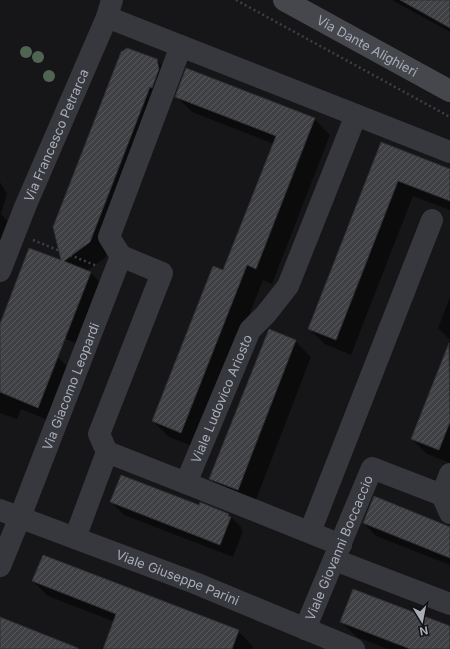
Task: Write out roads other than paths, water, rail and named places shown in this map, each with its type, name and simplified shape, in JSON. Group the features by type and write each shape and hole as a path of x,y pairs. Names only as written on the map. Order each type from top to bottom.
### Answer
{"main road":[{"name":"Via Dante Alighieri","path":"284,0 450,91"}],"street":[{"path":"110,8 181,46 450,152"},
{"name":"Via Francesco Petrarca","path":"0,271 25,207 110,8"},
{"path":"181,46 109,237 118,264 162,273 99,434 107,452 310,532 338,552 450,604"},
{"name":"Viale Ludovico Ariosto","path":"186,484 250,330 266,314 288,286 356,115"},
{"path":"310,532 432,220"},
{"name":"Via Giacomo Leopardi","path":"0,566 118,264"},
{"path":"75,538 107,452"},
{"name":"Viale Giovanni Boccaccio","path":"305,629 372,468 446,504 450,474"},
{"name":"Viale Giuseppe Parini","path":"0,510 195,583 354,649"}]}
